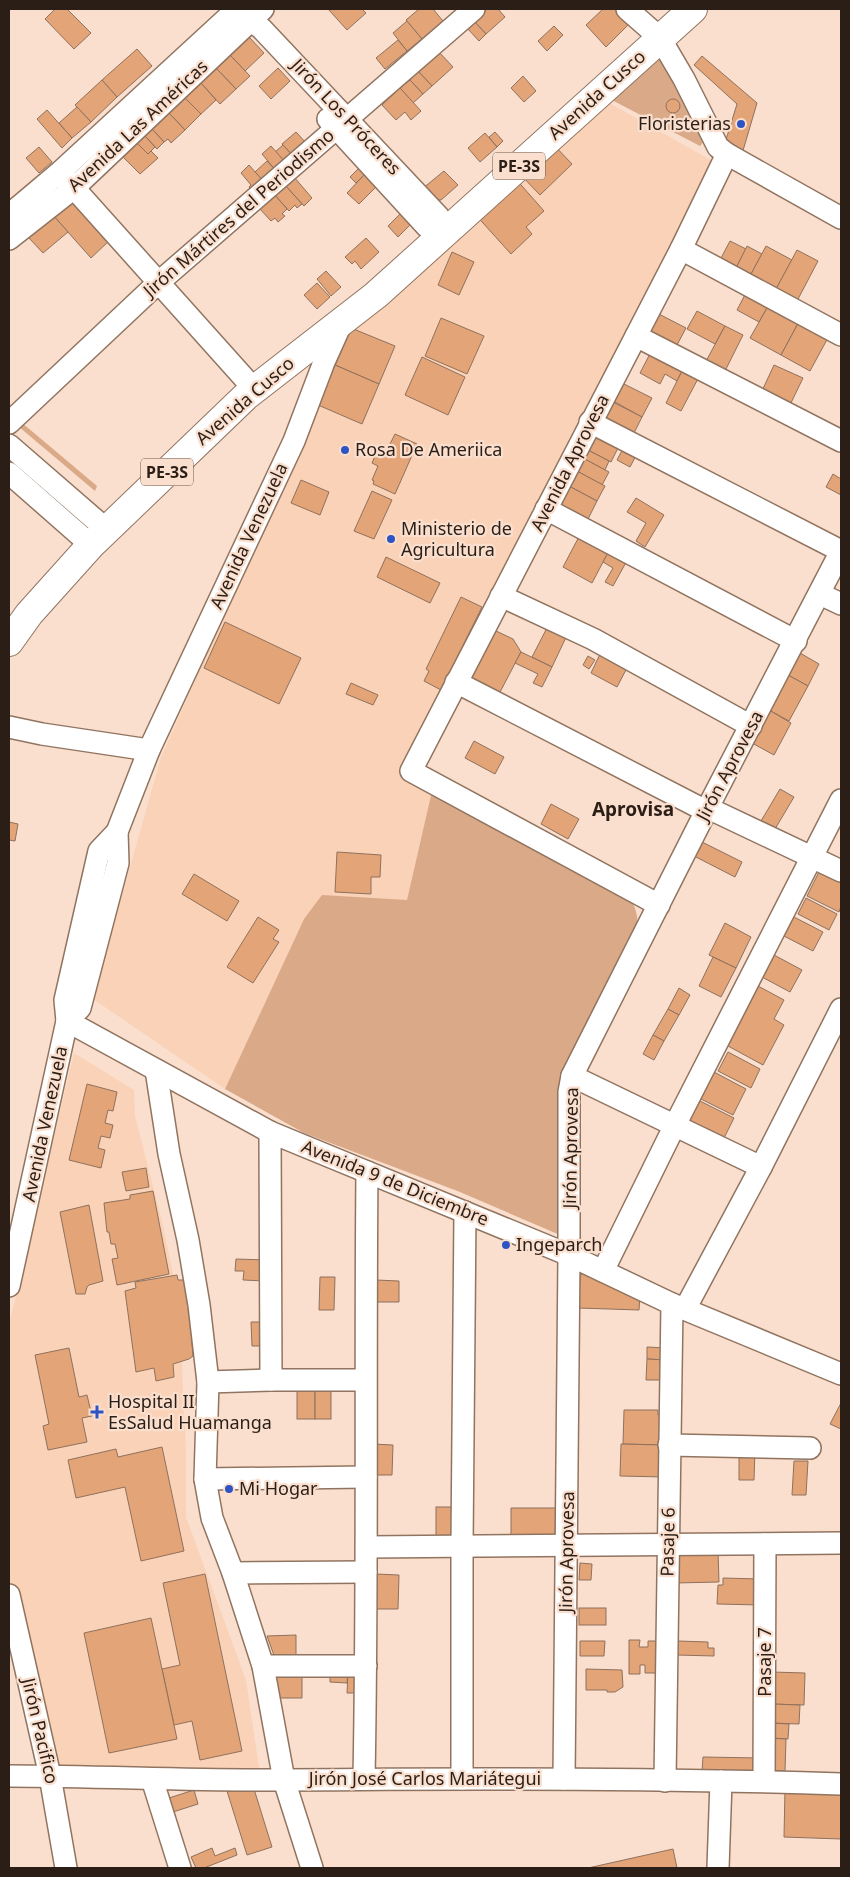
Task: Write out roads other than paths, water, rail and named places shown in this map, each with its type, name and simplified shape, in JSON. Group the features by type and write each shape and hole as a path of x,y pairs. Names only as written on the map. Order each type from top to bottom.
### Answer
{"highway":[{"name":"Avenida Cusco","path":"9,642 29,614 99,537 254,389 376,296 654,33 669,9"},
{"name":"Avenida Cusco","path":"343,320 358,294 433,222 654,33 693,9"}],"street":[{"name":"Jirón Mártires del Periodismo","path":"9,423 159,282 474,9"},
{"path":"627,9 654,33 684,79 718,147 726,154 841,218"},
{"name":"Jirón Los Próceres","path":"248,12 342,123 433,222"},
{"name":"Avenida Las Américas","path":"9,240 67,180 248,12"},
{"name":"Avenida Aprovesa","path":"659,904 411,770 681,249 726,154"},
{"path":"67,180 254,389"},
{"name":"Avenida Las Américas","path":"9,215 67,180"},
{"path":"681,249 841,335"},
{"name":"Avenida Venezuela","path":"9,1286 68,1021 65,1000 99,851 117,832 149,750 294,440 324,362 343,320"},
{"path":"636,336 841,441"},
{"path":"590,422 841,551"},
{"path":"9,445 99,537"},
{"path":"9,473 99,537"},
{"path":"546,509 796,641"},
{"name":"Jirón Aprovesa","path":"564,1779 569,1092 572,1076 707,809 796,641 841,551"},
{"path":"820,594 841,604"},
{"path":"501,596 592,640 751,726"},
{"path":"456,682 707,809 841,871"},
{"path":"9,727 42,734 149,750"},
{"path":"603,1271 674,1127 841,800"},
{"path":"678,1306 762,1168 841,1009"},
{"name":"Avenida 9 de Diciembre","path":"68,1021 270,1132 569,1255 678,1306 841,1374"},
{"path":"156,1070 169,1154 188,1240 208,1382 205,1479 212,1518 233,1573 263,1666 284,1780 312,1868"},
{"path":"572,1076 762,1168"},
{"path":"270,1132 270,1380"},
{"path":"364,1778 367,1547 365,1380 367,1172"},
{"path":"462,1779 465,1212"},
{"name":"Pasaje 6","path":"665,1781 669,1445 678,1306"},
{"path":"208,1382 365,1380"},
{"path":"669,1445 810,1448"},
{"path":"205,1479 366,1477"},
{"path":"367,1547 841,1543"},
{"name":"Pasaje 7","path":"764,1781 765,1544"},
{"path":"233,1573 366,1572"},
{"name":"Jirón Pacifico","path":"9,1595 50,1776 66,1868"},
{"path":"263,1666 366,1666"},
{"name":"Jirón José Carlos Mariátegui","path":"9,1776 284,1780 364,1778 564,1779 764,1781 841,1784"},
{"path":"152,1779 180,1868"},
{"path":"718,1868 721,1781"}],"place":[{"name":"Floristerias","path":"741,124"},
{"name":"Rosa De Ameriica","path":"345,450"},
{"name":"Ministerio de Agricultura","path":"391,539"},
{"name":"Ingeparch","path":"506,1245"},
{"name":"Hospital II EsSalud Huamanga","path":"97,1412"},
{"name":"Mi Hogar","path":"229,1489"}],"district":[{"name":"Aprovisa","path":"633,809"}]}
